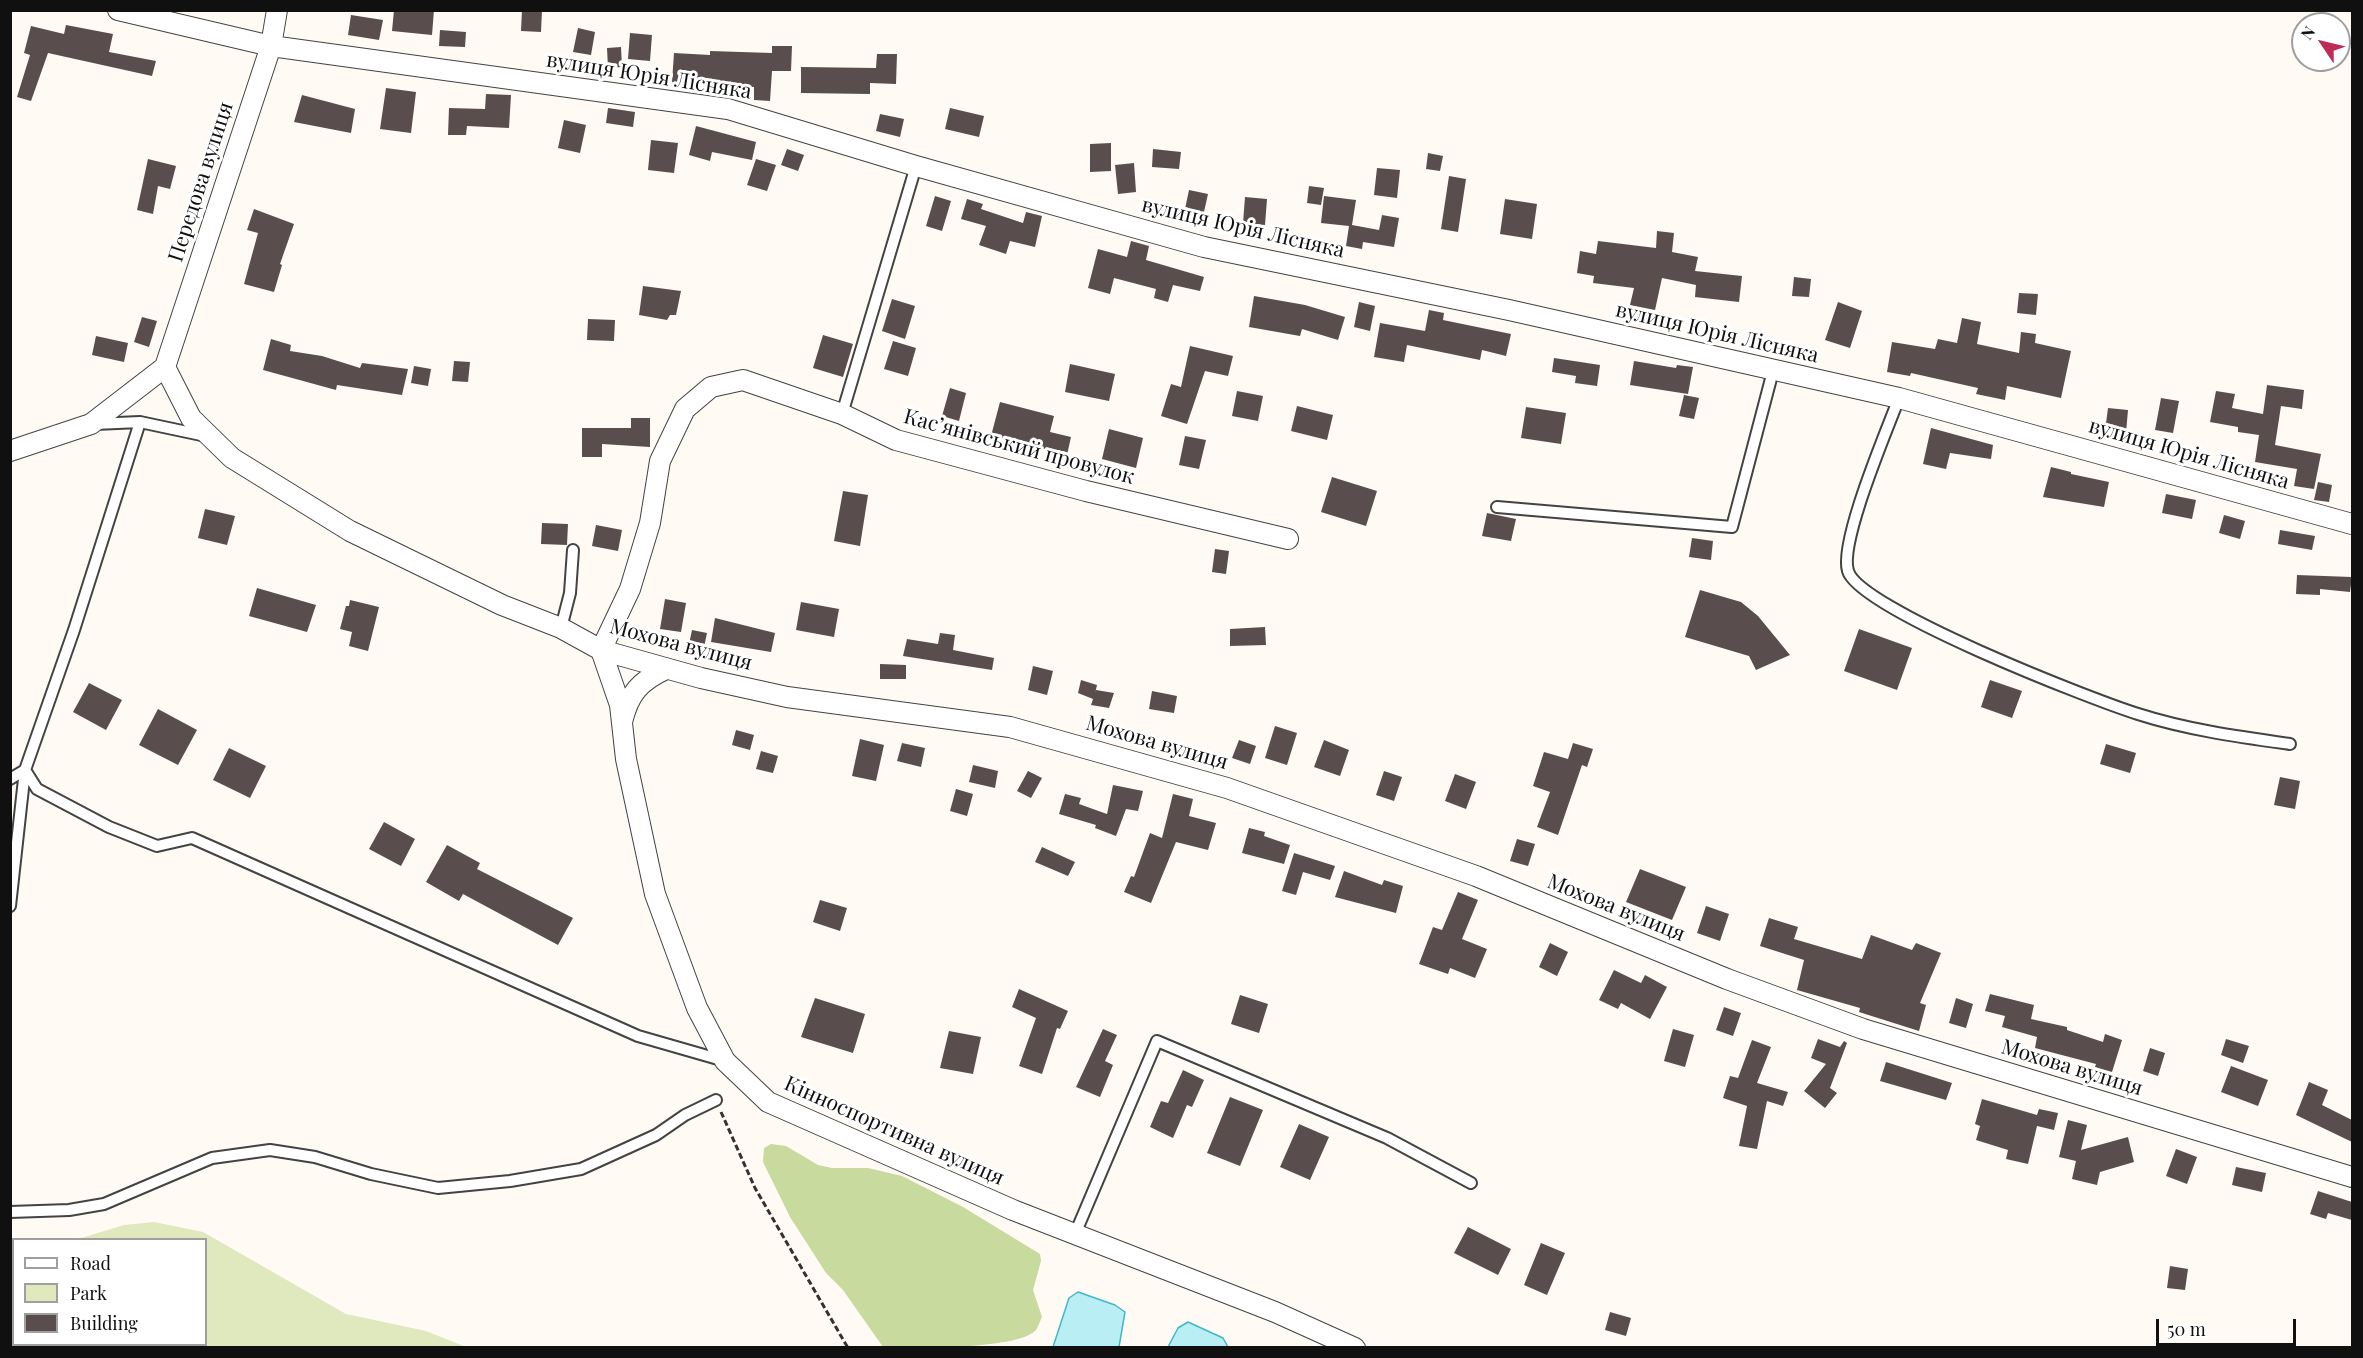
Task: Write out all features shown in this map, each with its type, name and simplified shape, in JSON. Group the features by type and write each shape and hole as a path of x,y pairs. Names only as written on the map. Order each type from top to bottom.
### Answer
{"street":[{"name":"вулиця Юрія Лісняка","path":"118,10 271,46 728,109 916,166 1204,247 1509,310 1899,398 2352,524"},
{"name":"Передова вулиця","path":"165,368 271,46 277,10"},
{"path":"10,451 92,424 165,368"},
{"name":"Мохова вулиця","path":"165,368 191,418 206,436 232,458 351,531 502,604 561,628 601,650 666,669 787,697 1010,727 1227,788 1476,876 1727,979 1863,1029 2352,1177"},
{"name":"Касʼянівський провулок","path":"601,650 630,589 650,523 660,461 685,409 711,387 743,380 842,414 896,440 1086,492 1288,539"},
{"name":"Кінноспортивна вулиця","path":"601,650 620,705 626,759 655,894 697,1008 725,1061 768,1102 1013,1210 1275,1312 1354,1347"},
{"path":"622,725 626,708 634,693 645,679 666,669"}],"lane":[{"path":"842,414 916,166"},
{"path":"1497,507 1732,527 1773,370"},
{"path":"1899,398 1863,491 1848,550 1847,570 1858,588 1895,609 2028,675 2139,715 2215,732 2290,744"},
{"path":"92,424 140,422 206,436"},
{"path":"10,906 25,770 74,630 140,422"},
{"path":"561,628 570,593 573,550"},
{"path":"10,779 25,770"},
{"path":"25,770 37,789 109,827 157,846 192,838 638,1036 725,1061"},
{"path":"1075,1234 1157,1041 1387,1138 1472,1183"},
{"path":"10,1212 69,1210 104,1204 212,1158 270,1150 315,1157 371,1174 438,1188 510,1181 581,1169 656,1135 685,1115 716,1100"}],"path":[{"path":"716,1100 755,1188 848,1347"}],"green space":[{"path":"771,1144 786,1146 818,1165 832,1168 868,1168 902,1176 963,1207 1040,1254 1041,1261 1033,1290 1042,1317 1036,1330 1025,1337 987,1344 883,1347 843,1290 826,1273 790,1217 763,1162 764,1148"},
{"path":"154,1222 203,1232 346,1314 426,1331 466,1347 11,1347 10,1252 12,1252 12,1346 207,1346 207,1238 81,1238 124,1225"}],"water":[{"path":"1078,1292 1115,1305 1125,1312 1119,1347 1053,1347 1069,1298"},
{"path":"1188,1322 1223,1338 1228,1347 1168,1347 1178,1328"}],"building":[{"path":"394,10 434,10 432,35 392,31"},
{"path":"522,10 542,10 541,32 521,31"},
{"path":"351,15 383,20 379,40 348,35"},
{"path":"66,25 113,34 109,52 156,61 152,76 48,53 31,101 17,97 30,55 24,53 31,26 64,34"},
{"path":"578,28 595,32 591,55 573,52"},
{"path":"440,30 466,32 465,47 439,46"},
{"path":"630,33 652,35 650,61 628,59"},
{"path":"772,46 792,46 791,71 772,71 770,101 754,100 754,87 725,86 722,96 707,94 709,84 672,82 674,53 710,55 710,51 772,53"},
{"path":"621,47 622,67 608,68 607,48"},
{"path":"877,54 897,54 896,84 870,83 870,94 801,93 801,67 876,68"},
{"path":"386,88 416,92 411,133 380,129"},
{"path":"486,94 511,95 509,128 467,126 466,135 448,135 449,108 485,109"},
{"path":"302,95 355,109 351,133 294,122"},
{"path":"608,108 635,112 633,127 606,123"},
{"path":"950,108 984,116 979,137 945,129"},
{"path":"880,114 904,119 900,137 876,131"},
{"path":"564,120 586,125 580,153 558,148"},
{"path":"696,126 756,142 752,160 712,152 710,161 689,155"},
{"path":"651,140 678,143 674,173 648,170"},
{"path":"1111,143 1111,171 1090,172 1090,144"},
{"path":"787,149 804,155 798,171 781,165"},
{"path":"1153,149 1181,152 1179,169 1152,167"},
{"path":"1428,153 1443,156 1440,171 1426,169"},
{"path":"148,159 176,166 170,189 158,186 153,214 137,210"},
{"path":"756,159 776,165 767,191 747,185"},
{"path":"1134,163 1136,192 1118,194 1115,165"},
{"path":"1377,168 1400,170 1397,198 1374,195"},
{"path":"1449,176 1466,179 1458,232 1441,229"},
{"path":"1309,186 1324,188 1321,205 1307,203"},
{"path":"1189,190 1208,194 1204,212 1185,209"},
{"path":"935,196 951,201 942,231 926,226"},
{"path":"1324,196 1356,200 1352,225 1379,230 1382,215 1399,218 1394,247 1363,242 1362,249 1346,246 1349,226 1321,223"},
{"path":"1245,197 1267,199 1265,225 1243,223"},
{"path":"967,199 983,204 981,209 1023,223 1026,212 1042,216 1035,247 1010,241 1006,254 979,245 986,226 961,219"},
{"path":"1505,199 1537,204 1532,239 1500,234"},
{"path":"254,209 294,224 280,264 282,265 274,292 244,284 258,233 247,230"},
{"path":"1657,231 1674,233 1672,252 1698,257 1695,271 1742,276 1739,302 1695,297 1696,285 1662,278 1655,310 1630,305 1634,288 1593,283 1594,276 1577,273 1580,251 1596,254 1598,241 1656,248"},
{"path":"1131,241 1149,246 1146,260 1204,277 1200,291 1173,285 1168,302 1154,298 1156,289 1114,278 1110,294 1088,288 1098,249 1127,257"},
{"path":"1794,277 1811,279 1809,297 1792,296"},
{"path":"643,286 681,291 676,315 670,315 667,320 639,315"},
{"path":"2019,293 2038,294 2036,315 2017,313"},
{"path":"1254,296 1305,305 1345,317 1338,340 1302,329 1300,336 1249,327"},
{"path":"892,299 915,306 905,339 882,331"},
{"path":"1359,302 1375,306 1370,331 1354,327"},
{"path":"1838,302 1862,311 1850,348 1825,340"},
{"path":"1429,310 1444,313 1443,320 1511,334 1506,356 1482,350 1480,360 1407,345 1404,362 1374,357 1380,323 1425,331"},
{"path":"142,317 157,321 149,347 134,342"},
{"path":"1962,318 1981,322 1977,344 2019,353 2021,332 2036,334 2035,343 2071,351 2061,398 2007,386 2005,400 1976,394 1978,388 1911,373 1910,376 1887,372 1892,342 1935,349 1938,339 1957,343"},
{"path":"588,319 615,320 614,341 587,340"},
{"path":"823,335 853,344 843,377 813,368"},
{"path":"96,336 128,343 124,362 92,355"},
{"path":"271,339 291,345 290,351 322,356 360,368 362,363 408,369 402,395 337,385 336,390 263,370"},
{"path":"893,341 916,348 908,376 884,369"},
{"path":"1190,346 1233,356 1228,376 1205,371 1187,424 1161,416 1171,384 1181,387"},
{"path":"1554,358 1600,365 1597,386 1575,383 1576,376 1552,372"},
{"path":"454,361 470,362 468,382 452,381"},
{"path":"1634,361 1676,368 1677,365 1693,367 1688,394 1630,385"},
{"path":"1070,364 1115,374 1109,401 1065,392"},
{"path":"414,366 431,369 428,386 411,383"},
{"path":"2267,385 2304,390 2302,409 2281,406 2275,445 2321,454 2314,489 2294,486 2297,469 2255,462 2259,435 2238,432 2238,427 2210,422 2216,391 2235,394 2232,408 2263,414"},
{"path":"950,388 966,393 959,421 942,416"},
{"path":"1237,391 1263,396 1258,421 1232,416"},
{"path":"1684,395 1699,398 1694,419 1679,416"},
{"path":"2161,398 2179,401 2173,433 2155,430"},
{"path":"1000,402 1054,416 1050,432 1071,437 1065,464 1046,460 1048,450 991,436"},
{"path":"1297,406 1333,415 1327,440 1291,431"},
{"path":"1526,407 1566,413 1561,444 1521,438"},
{"path":"2108,408 2128,410 2126,433 2105,431"},
{"path":"631,418 650,418 650,447 602,444 602,457 582,457 582,428 631,428"},
{"path":"1931,428 1993,445 1991,459 1950,453 1946,469 1923,464"},
{"path":"1109,429 1143,438 1136,468 1102,459"},
{"path":"1185,436 1206,440 1199,469 1179,465"},
{"path":"2051,467 2109,482 2104,507 2043,497"},
{"path":"1332,477 1377,491 1366,526 1321,512"},
{"path":"2318,482 2332,485 2329,502 2314,500"},
{"path":"843,491 868,495 860,546 834,541"},
{"path":"2166,494 2196,500 2192,519 2162,513"},
{"path":"205,509 235,516 227,545 198,538"},
{"path":"1487,513 1516,519 1511,541 1482,536"},
{"path":"2224,515 2245,521 2240,539 2219,533"},
{"path":"542,523 568,524 567,545 541,544"},
{"path":"596,525 622,530 618,551 592,546"},
{"path":"2280,530 2315,536 2312,550 2278,544"},
{"path":"1692,538 1713,541 1711,560 1689,557"},
{"path":"1215,549 1229,551 1226,574 1212,572"},
{"path":"2297,575 2352,577 2350,592 2320,589 2320,595 2296,594"},
{"path":"257,588 316,605 307,632 249,616"},
{"path":"1700,590 1741,602 1758,616 1790,655 1756,670 1749,656 1685,637"},
{"path":"665,599 686,603 681,632 660,629"},
{"path":"350,600 379,607 368,651 349,646 352,632 340,629 346,606 349,606"},
{"path":"801,602 839,609 834,637 796,630"},
{"path":"715,618 775,633 771,652 711,642"},
{"path":"1265,627 1266,645 1230,646 1230,629"},
{"path":"1859,629 1912,648 1897,690 1844,671"},
{"path":"692,630 707,633 703,652 688,649"},
{"path":"940,633 955,635 953,650 994,658 992,670 903,656 907,639 938,644"},
{"path":"880,664 906,665 906,679 880,679"},
{"path":"1033,666 1053,671 1047,695 1028,690"},
{"path":"1081,680 1097,685 1095,694 1096,690 1114,693 1109,708 1091,705 1093,699 1078,693"},
{"path":"1990,680 2022,691 2012,718 1981,707"},
{"path":"89,683 122,700 106,730 73,712"},
{"path":"1152,691 1177,696 1174,713 1149,709"},
{"path":"158,709 197,730 178,765 139,745"},
{"path":"1275,726 1297,733 1287,765 1265,758"},
{"path":"736,730 754,735 750,750 732,745"},
{"path":"860,739 884,745 876,781 852,776"},
{"path":"1239,740 1256,746 1250,764 1232,758"},
{"path":"1324,740 1349,750 1340,776 1314,767"},
{"path":"902,743 925,748 921,767 897,761"},
{"path":"1573,743 1593,749 1587,767 1582,765 1558,835 1537,827 1550,792 1533,786 1544,752 1568,759"},
{"path":"2106,744 2136,753 2130,773 2100,764"},
{"path":"229,748 266,766 250,798 213,780"},
{"path":"761,751 778,756 773,773 756,769"},
{"path":"973,765 998,771 995,788 969,782"},
{"path":"1028,771 1042,778 1031,798 1017,791"},
{"path":"1384,771 1402,777 1394,801 1376,795"},
{"path":"1455,774 1476,782 1466,809 1445,801"},
{"path":"2280,777 2300,781 2295,809 2274,805"},
{"path":"1113,785 1143,791 1138,811 1126,809 1116,836 1095,828 1096,825 1059,814 1065,794 1081,798 1079,804 1107,814"},
{"path":"956,789 973,794 967,816 950,811"},
{"path":"1173,794 1193,799 1189,816 1216,823 1208,850 1176,842 1151,903 1124,892 1131,876 1134,877 1150,833 1162,838"},
{"path":"384,822 415,839 401,866 369,849"},
{"path":"1249,828 1265,832 1264,836 1290,845 1284,864 1242,853"},
{"path":"1517,839 1535,844 1528,866 1510,861"},
{"path":"447,845 480,863 477,869 573,918 558,945 463,894 459,901 426,882"},
{"path":"1042,847 1075,862 1068,876 1035,862"},
{"path":"1294,853 1335,866 1330,880 1303,872 1296,895 1282,891"},
{"path":"1640,869 1686,887 1672,920 1626,902"},
{"path":"1344,871 1382,885 1384,880 1403,886 1396,913 1335,897"},
{"path":"1458,892 1478,900 1462,939 1487,949 1475,978 1450,968 1448,974 1419,964 1433,927 1442,930"},
{"path":"820,900 847,908 840,931 813,922"},
{"path":"1706,906 1729,914 1720,941 1697,933"},
{"path":"1769,918 1798,927 1794,939 1862,959 1871,935 1912,950 1916,943 1941,953 1920,1003 1926,1005 1919,1031 1859,1012 1860,1008 1797,990 1804,960 1760,946"},
{"path":"1550,943 1568,952 1557,976 1539,967"},
{"path":"1614,970 1641,983 1645,975 1667,987 1650,1019 1621,1003 1618,1009 1599,1000"},
{"path":"1019,989 1068,1011 1060,1029 1057,1028 1042,1074 1019,1066 1036,1018 1012,1007"},
{"path":"1990,994 2034,1005 2031,1019 2067,1027 2067,1030 2103,1042 2105,1034 2122,1040 2112,1072 2095,1067 2096,1064 2035,1048 2037,1037 2002,1027 2005,1016 1985,1011"},
{"path":"1240,995 1268,1004 1259,1033 1231,1024"},
{"path":"815,998 865,1014 853,1053 801,1037"},
{"path":"1956,998 1973,1004 1966,1028 1949,1023"},
{"path":"1724,1007 1741,1013 1733,1036 1716,1030"},
{"path":"1103,1029 1117,1035 1105,1061 1113,1065 1100,1097 1076,1087"},
{"path":"1673,1029 1694,1035 1685,1067 1664,1061"},
{"path":"949,1031 981,1037 973,1074 940,1068"},
{"path":"1818,1039 1840,1047 1844,1041 1847,1043 1830,1088 1837,1093 1825,1108 1804,1091 1826,1064 1811,1058"},
{"path":"2226,1039 2249,1046 2243,1063 2221,1055"},
{"path":"1752,1040 1771,1047 1757,1083 1788,1092 1783,1106 1767,1101 1757,1149 1739,1146 1747,1106 1723,1098 1730,1076 1738,1078"},
{"path":"2150,1048 2165,1053 2158,1076 2143,1071"},
{"path":"1886,1062 1952,1083 1946,1100 1880,1081"},
{"path":"2231,1066 2268,1080 2258,1106 2221,1092"},
{"path":"1183,1070 1204,1080 1192,1107 1187,1105 1173,1138 1150,1127 1161,1101 1168,1103"},
{"path":"2309,1082 2328,1090 2322,1105 2352,1120 2352,1142 2296,1115"},
{"path":"1230,1097 1263,1110 1240,1166 1207,1153"},
{"path":"1982,1099 2037,1115 2039,1109 2058,1113 2054,1130 2037,1126 2028,1164 2006,1159 2008,1150 1976,1140 1980,1126 1975,1124"},
{"path":"2068,1120 2087,1125 2081,1150 2128,1137 2134,1162 2100,1172 2097,1185 2072,1179 2076,1161 2059,1157"},
{"path":"1299,1124 1329,1137 1310,1180 1280,1167"},
{"path":"2176,1149 2197,1157 2187,1184 2166,1176"},
{"path":"2236,1167 2266,1173 2262,1192 2232,1185"},
{"path":"2318,1191 2352,1202 2352,1220 2328,1213 2326,1219 2310,1214"},
{"path":"1468,1227 1511,1249 1498,1275 1454,1253"},
{"path":"1541,1243 1565,1253 1547,1295 1524,1285"},
{"path":"2170,1266 2188,1269 2185,1290 2167,1288"},
{"path":"1610,1312 1631,1318 1626,1336 1605,1330"}]}
